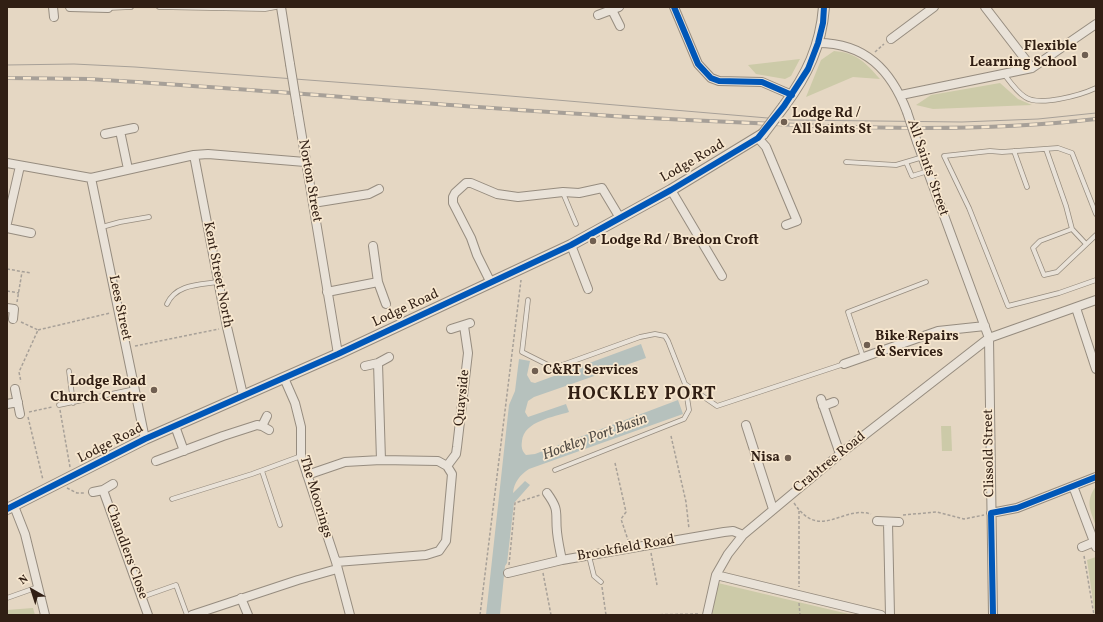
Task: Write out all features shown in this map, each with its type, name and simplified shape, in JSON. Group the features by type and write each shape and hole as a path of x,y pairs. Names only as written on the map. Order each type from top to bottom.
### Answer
{"street":[{"path":"53,7 54,17"},
{"path":"70,7 108,8"},
{"name":"Norton Street","path":"281,7 305,162 314,203 338,354"},
{"path":"674,7 698,64 711,78 719,81 762,82 792,95"},
{"name":"Lodge Road","path":"11,507 61,483 145,439 338,354 571,245 671,190 760,136 792,95 808,70 818,43 824,7"},
{"path":"891,39 934,7"},
{"path":"985,7 1032,68"},
{"path":"598,14 616,8 620,26"},
{"path":"901,95 1032,68 1096,24"},
{"name":"All Saints' Street","path":"818,43 846,45 857,50 880,67 901,95 986,326 989,338"},
{"path":"105,134 134,128"},
{"path":"120,131 128,170"},
{"path":"760,136 797,221 786,225"},
{"path":"7,163 92,178 194,155 208,154 305,162"},
{"name":"Kent Street North","path":"194,155 227,327 243,395"},
{"path":"7,223 20,166"},
{"name":"Lees Street","path":"92,178 128,348 145,439"},
{"path":"491,283 477,255 472,238 461,216 455,208 452,197 466,184 472,183 497,194 518,197 563,192 579,193 602,188 620,218"},
{"path":"314,203 368,194 379,189"},
{"path":"671,190 722,276"},
{"path":"7,228 32,233"},
{"path":"571,245 588,289"},
{"path":"373,246 378,282 386,304"},
{"path":"327,292 378,282"},
{"name":"Crabtree Road","path":"707,615 716,575 728,554 743,535 840,454 989,338 1096,300"},
{"path":"10,308 13,319"},
{"path":"1076,308 1096,369"},
{"name":"Quayside","path":"447,466 456,454 468,353 467,325 451,330"},
{"path":"844,364 938,331 986,326"},
{"name":"Clissold Street","path":"989,338 993,615"},
{"path":"365,366 378,363 389,357"},
{"path":"378,363 381,460"},
{"name":"The Moorings","path":"284,378 297,409 300,427 301,456 350,615"},
{"path":"18,388 20,414"},
{"path":"7,404 18,402"},
{"path":"834,402 822,402 840,454"},
{"path":"156,461 257,425 266,428 267,416"},
{"path":"746,425 773,509"},
{"path":"175,426 184,451"},
{"path":"192,615 336,566 426,555 439,551 446,541 452,474 443,462 433,460 381,460 345,462 307,475"},
{"path":"991,513 1017,508 1096,477"},
{"name":"Chandlers Close","path":"93,492 103,490 113,484"},
{"path":"1073,486 1095,545 1082,547"},
{"name":"Chandlers Close","path":"103,490 148,615"},
{"path":"547,493 562,514 557,531 562,560"},
{"path":"11,507 25,534 45,615"},
{"path":"877,521 900,522"},
{"path":"888,522 890,615"},
{"name":"Brookfield Road","path":"508,573 562,560 724,532 733,531 743,535"},
{"path":"716,575 881,615"},
{"path":"241,598 248,615"}],"lane":[{"path":"108,8 131,7"},
{"path":"159,7 265,9 276,7"},
{"path":"1004,74 1024,97 1033,101 1045,102 1088,92 1096,88"},
{"path":"1096,214 1072,153 1058,148 990,151 944,156 969,208 1008,306 1059,293 1096,280"},
{"path":"1046,149 1066,206 1072,230 1086,244"},
{"path":"1014,151 1027,187"},
{"path":"846,162 896,165 923,157"},
{"path":"906,162 912,176 928,171"},
{"path":"563,192 576,224"},
{"path":"102,227 120,222 149,218"},
{"path":"1072,230 1040,241 1033,248 1044,275 1057,272 1096,235"},
{"path":"167,304 175,292 184,288 218,282"},
{"path":"863,358 848,312 926,282"},
{"path":"528,300 522,352 554,368 640,337 655,334 665,336 686,384 717,406 844,364"},
{"path":"68,371 73,403"},
{"path":"555,470 684,419 689,410 687,397 691,388"},
{"path":"59,405 136,389"},
{"path":"172,499 262,471 301,456"},
{"path":"262,471 280,525"},
{"path":"589,556 594,576 601,582"},
{"path":"142,597 176,585 187,615"},
{"path":"7,598 38,587"}],"path":[{"path":"869,58 891,39"},
{"path":"480,615 522,268"},
{"path":"7,270 31,274"},
{"path":"10,308 19,293 22,272"},
{"path":"7,291 19,293"},
{"path":"13,319 38,330 120,311"},
{"path":"128,348 227,327"},
{"path":"18,388 19,372 38,330"},
{"path":"45,490 27,412 59,405 72,477"},
{"path":"672,436 686,502 690,539"},
{"path":"615,463 626,512 621,519 630,548"},
{"path":"61,483 69,491 77,494 93,492"},
{"path":"508,573 515,503 547,493"},
{"path":"799,510 800,615"},
{"path":"649,545 657,585"},
{"path":"1082,547 1094,615"},
{"path":"541,566 551,615"},
{"path":"601,582 606,615"},
{"path":"640,615 707,615"}],"shaded area":[{"path":"834,51 849,54 860,59 880,79 853,77 806,97 821,60"},
{"path":"800,59 791,76 785,79 756,74 748,65"},
{"path":"1000,83 1018,99 1032,105 933,109 916,105 931,95"},
{"path":"941,426 951,426 952,451 942,451"},
{"path":"1096,486 1096,526 1090,510 1090,501"},
{"path":"1096,557 1096,615 1095,615 1087,560"},
{"path":"718,583 853,615 712,615"},
{"path":"33,608 35,615 7,615 7,610"}],"water":[{"name":"Hockley Port Basin","path":"641,344 646,358 534,397 528,401 525,412 528,417 566,404 569,412 548,418 534,424 528,429 524,434 522,441 524,452 526,455 535,454 678,400 683,414 529,469 520,476 516,482 513,493 525,481 530,485 514,503 500,615 486,615 509,405 515,391 519,359 530,361 527,375 531,382 535,383"}],"tram line":[{"path":"7,65 74,64 135,67 428,89 791,120 962,122 1038,119 1096,113"}],"railway":[{"path":"7,78 89,79 490,108 651,118 822,126 960,128 1096,119"}],"cycle path":[{"path":"674,7 698,64 711,78 719,81 762,82 792,95"},
{"path":"7,509 145,439 338,354 571,245 671,190 758,138 784,106 808,69 818,43 823,23 824,7"},
{"path":"993,615 991,513 1017,508 1096,477"}],"place":[{"name":"Flexible Learning School","path":"1085,55"},
{"name":"Lodge Rd / All Saints St","path":"784,122"},
{"name":"Lodge Rd / Bredon Croft","path":"593,241"},
{"name":"Bike Repairs & Services","path":"867,345"},
{"name":"C&RT Services","path":"535,371"},
{"name":"Lodge Road Church Centre","path":"154,390"},
{"name":"Nisa","path":"788,458"}],"district":[{"name":"HOCKLEY PORT","path":"642,396"}]}
